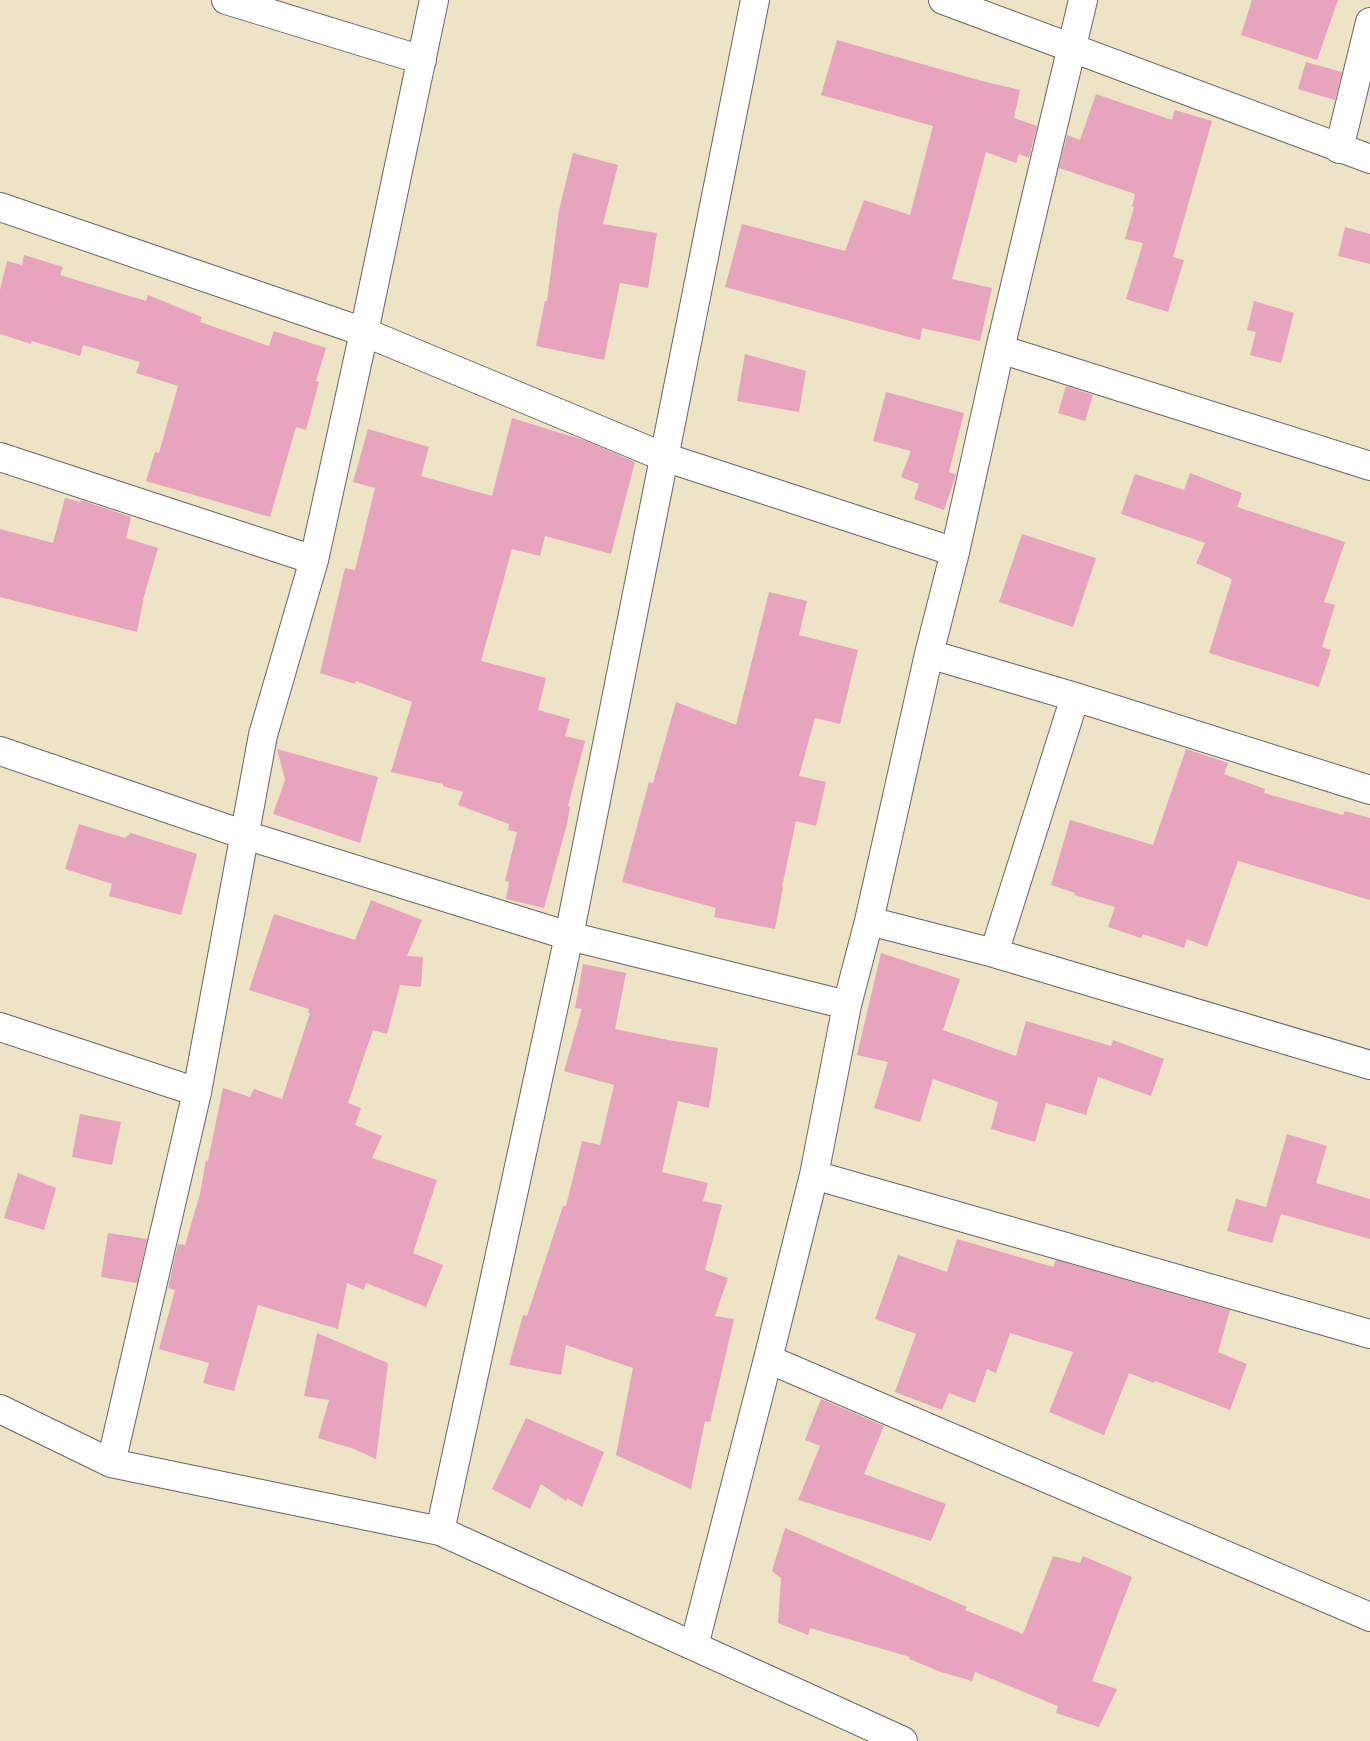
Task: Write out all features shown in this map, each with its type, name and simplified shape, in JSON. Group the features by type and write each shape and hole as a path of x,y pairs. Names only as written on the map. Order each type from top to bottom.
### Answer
{"street":[{"path":"226,0 422,60"},
{"path":"111,1464 197,1092 263,735 314,560 434,0"},
{"path":"440,1531 569,936 755,0"},
{"path":"943,0 1370,159"},
{"path":"694,1646 814,1175 846,1005 869,921 929,654 955,552 1000,349 1083,0"},
{"path":"1339,149 1370,22"},
{"path":"0,206 364,332 664,457 955,552"},
{"path":"1000,349 1370,466"},
{"path":"0,457 314,560"},
{"path":"929,654 1074,697 1370,790"},
{"path":"994,953 1074,697"},
{"path":"0,751 244,835 569,936 846,1005"},
{"path":"869,921 994,953 1370,1065"},
{"path":"0,1027 197,1092"},
{"path":"814,1175 1370,1334"},
{"path":"768,1359 1370,1617"},
{"path":"0,1409 111,1464 440,1531 903,1741"}],"building":[{"path":"1252,0 1338,0 1317,60 1241,35"},
{"path":"837,40 1020,90 1014,118 1037,126 1029,158 1019,154 1016,163 986,152 952,279 992,288 980,341 922,328 920,340 725,287 742,224 845,251 864,200 910,215 933,126 821,95"},
{"path":"1306,62 1342,72 1335,100 1298,89"},
{"path":"1096,94 1172,120 1175,110 1212,121 1173,257 1184,260 1168,312 1126,299 1143,243 1125,239 1134,207 1132,207 1135,194 1059,168 1067,135 1080,140"},
{"path":"573,153 618,165 603,224 657,233 648,288 620,283 604,360 536,346 545,301 547,301 559,210"},
{"path":"1345,227 1370,234 1370,264 1338,256"},
{"path":"24,255 63,267 60,275 146,301 148,295 202,317 200,322 269,346 274,331 326,348 316,381 319,382 306,430 296,427 270,517 146,481 155,452 159,453 178,386 136,373 140,362 83,345 80,356 32,341 31,344 0,334 0,290 7,261 22,265"},
{"path":"1254,301 1294,313 1281,363 1250,355 1256,332 1247,330"},
{"path":"745,354 806,371 799,412 737,401"},
{"path":"1066,386 1093,395 1085,421 1058,413"},
{"path":"886,392 964,413 949,472 956,475 944,510 914,499 919,484 901,477 911,451 873,441"},
{"path":"512,418 586,441 635,462 611,554 545,536 540,556 512,549 481,661 546,678 538,710 570,719 565,736 585,741 568,806 570,807 567,824 544,908 506,899 509,882 505,881 517,832 508,830 509,824 458,805 463,792 443,786 443,784 391,772 412,702 356,681 355,684 320,673 345,568 355,570 375,488 353,482 368,429 429,447 421,476 492,496"},
{"path":"1190,473 1242,493 1237,507 1345,542 1324,602 1335,605 1322,647 1331,650 1319,687 1209,653 1232,579 1196,563 1205,543 1121,514 1135,474 1184,490"},
{"path":"65,498 80,502 81,500 131,517 126,538 158,548 144,596 137,632 0,597 0,529 53,543"},
{"path":"1022,534 1096,558 1073,627 999,602"},
{"path":"769,592 807,601 799,635 858,650 840,724 815,718 799,776 826,782 816,826 796,821 775,929 714,917 716,908 622,882 649,782 653,783 676,702 736,725"},
{"path":"277,749 378,777 360,843 273,814 285,780"},
{"path":"1186,749 1228,763 1224,774 1265,789 1264,793 1343,815 1345,811 1370,818 1370,900 1238,861 1207,947 1187,939 1184,948 1143,934 1141,938 1108,927 1115,907 1074,895 1075,893 1051,885 1070,820 1153,845"},
{"path":"79,824 125,838 131,833 197,854 181,915 109,896 112,884 65,869"},
{"path":"371,900 422,920 407,956 423,957 421,987 400,985 387,1034 373,1030 348,1103 361,1108 355,1125 382,1136 372,1158 437,1180 413,1253 443,1265 426,1307 366,1283 364,1290 347,1283 338,1329 258,1305 234,1391 203,1383 209,1363 159,1349 175,1290 168,1288 178,1244 185,1245 200,1194 223,1088 250,1097 254,1089 282,1099 310,1013 308,1013 309,1009 249,990 274,914 355,940"},
{"path":"881,953 960,979 943,1030 1016,1056 1026,1021 1111,1046 1113,1040 1164,1059 1151,1096 1098,1077 1086,1115 1046,1103 1035,1142 991,1129 998,1102 933,1079 920,1122 874,1108 888,1062 857,1055"},
{"path":"583,964 626,973 615,1029 718,1048 709,1108 678,1101 662,1172 708,1183 703,1201 722,1205 705,1270 728,1278 715,1316 734,1319 710,1422 705,1421 691,1489 616,1455 633,1368 566,1345 561,1375 509,1365 523,1315 527,1316 563,1206 566,1206 582,1141 600,1145 614,1085 564,1071 582,1009 575,1008"},
{"path":"80,1114 121,1122 112,1165 72,1157"},
{"path":"1287,1134 1327,1146 1316,1183 1370,1199 1370,1239 1281,1214 1272,1243 1227,1231 1236,1199 1266,1207"},
{"path":"18,1173 56,1188 44,1230 4,1218"},
{"path":"108,1233 147,1239 137,1283 101,1277"},
{"path":"957,1239 1053,1267 1056,1260 1230,1310 1218,1352 1247,1364 1230,1410 1129,1373 1104,1435 1049,1412 1073,1352 1010,1333 996,1373 987,1369 975,1403 949,1393 942,1410 895,1392 916,1334 875,1319 898,1255 947,1272"},
{"path":"317,1333 388,1363 376,1459 354,1449 318,1438 329,1400 304,1396"},
{"path":"821,1399 884,1426 864,1474 946,1504 931,1541 798,1500 820,1446 805,1440"},
{"path":"526,1418 604,1452 582,1507 567,1498 566,1501 541,1484 530,1509 492,1489"},
{"path":"785,1528 967,1607 965,1610 1023,1634 1053,1556 1080,1563 1083,1556 1132,1577 1092,1681 1117,1689 1099,1727 1056,1713 1058,1706 975,1672 972,1681 941,1672 909,1659 910,1657 810,1628 808,1635 778,1623 781,1578 772,1571"}]}
